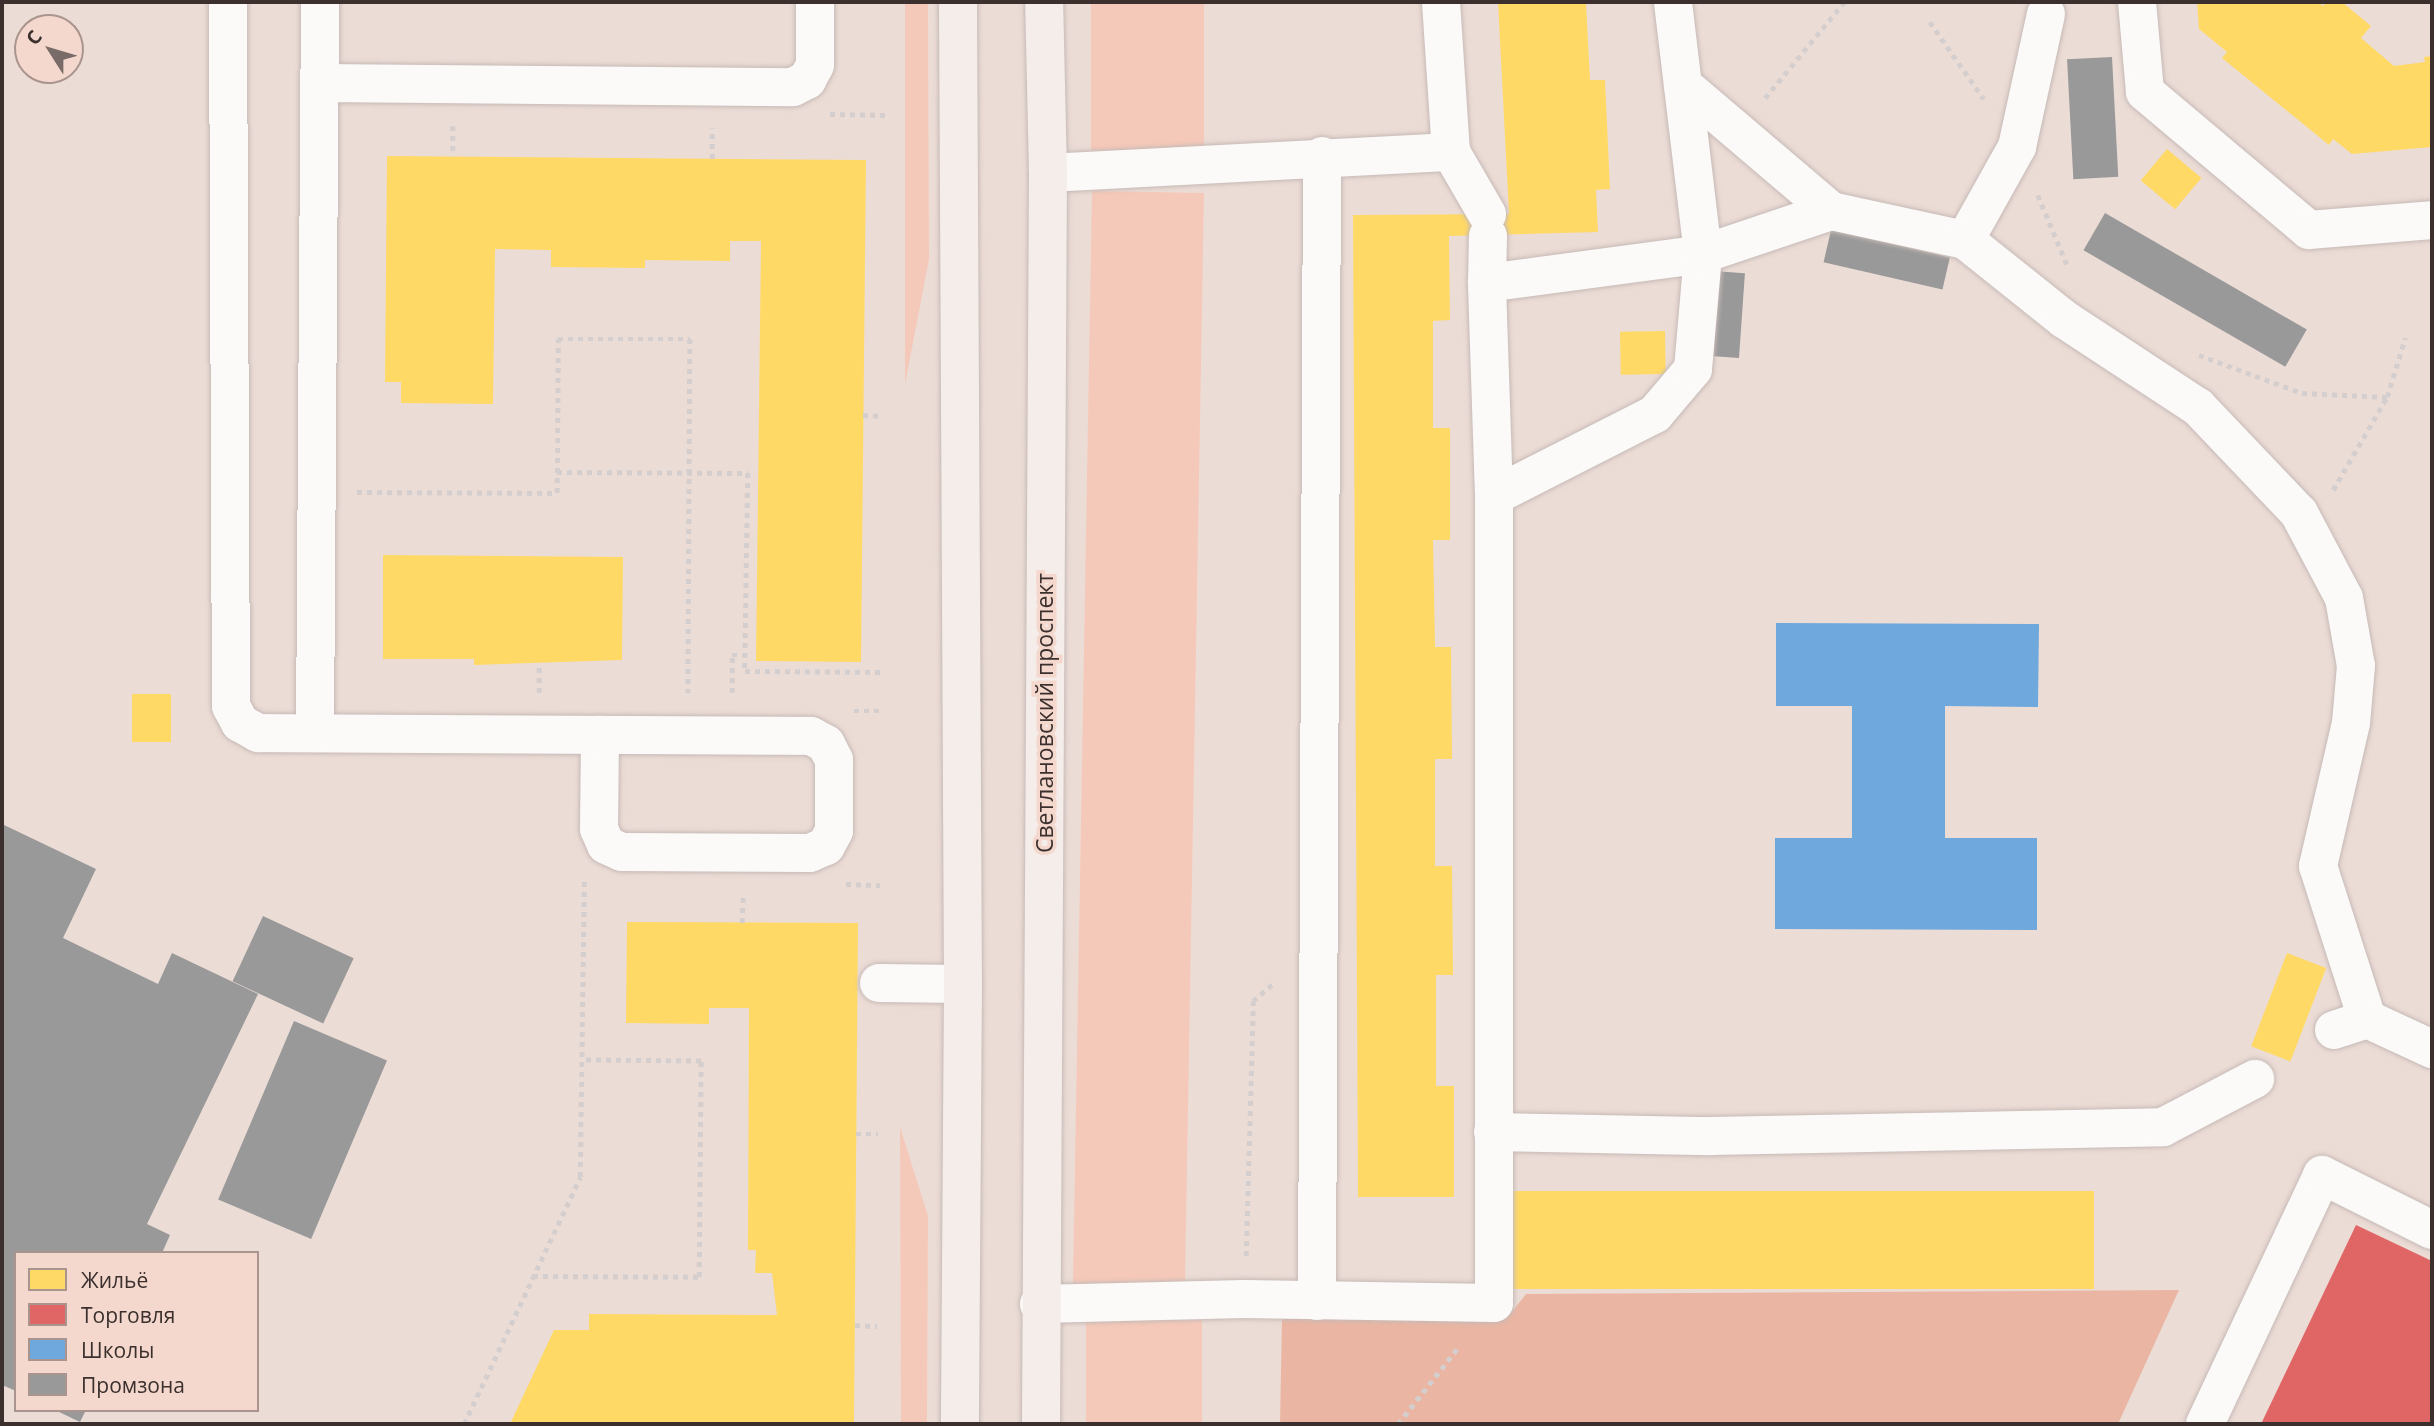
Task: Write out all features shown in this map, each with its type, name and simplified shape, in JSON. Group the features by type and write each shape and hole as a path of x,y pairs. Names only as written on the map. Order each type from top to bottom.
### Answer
{"main road":[{"path":"958,2 963,984 960,1424"},
{"name":"Светлановский проспект","path":"1041,1424 1039,1304 1048,173 1044,2"}],"lane":[{"path":"229,2 231,706 240,723 258,733 811,736 826,744 834,760 834,831 825,846 810,853 622,852 606,845 599,829 600,735"},
{"path":"315,733 320,2"},
{"path":"320,83 793,87 807,80 815,65 815,2"},
{"path":"1039,1304 1244,1299 1494,1303 1494,496 1487,225 1451,152 1441,2"},
{"path":"1494,496 1655,414 1693,369 1703,254 1673,2"},
{"path":"2137,2 2145,92 2309,230 2432,220"},
{"path":"1965,240 2017,147 2046,14"},
{"path":"1683,85 1831,211 1965,240 2064,319 2198,407 2299,513 2344,598 2356,666 2351,723 2318,866 2351,1025 2432,1049"},
{"path":"1048,173 1233,167 1322,156 1451,152"},
{"path":"1317,1301 1322,156"},
{"path":"1487,283 1703,254 1831,211"},
{"path":"879,983 963,984"},
{"path":"1493,1132 1711,1136 2163,1127 2256,1079"},
{"path":"2205,1424 2322,1175 2432,1230"}],"path":[{"path":"1738,131 1844,2"},
{"path":"453,122 453,156"},
{"path":"712,125 712,159"},
{"path":"2309,533 2387,397 2405,338"},
{"path":"384,492 557,493 558,339 690,340 688,696"},
{"path":"2188,350 2302,393 2387,397"},
{"path":"863,415 883,416"},
{"path":"556,471 748,473 746,671 881,672"},
{"path":"732,682 732,655 746,655"},
{"path":"539,665 539,698"},
{"path":"742,923 743,883"},
{"path":"464,1424 580,1177 581,921"},
{"path":"1244,1299 1253,1001 1318,944"},
{"path":"533,1276 699,1277 701,1061 581,1060"},
{"path":"856,1134 878,1134"},
{"path":"1398,1424 1494,1303"},
{"path":"855,1325 877,1326"}],"shaded area":[{"path":"905,2 928,2 929,259 905,384"},
{"path":"1091,2 1204,2 1204,150 1091,150"},
{"path":"1092,191 1204,193 1185,1293 1073,1291"},
{"path":"900,1127 928,1216 927,1424 901,1424"},
{"path":"2179,1290 2118,1424 1280,1424 1282,1316 1511,1313 1526,1294"},
{"path":"1086,1320 1202,1320 1202,1424 1086,1424"}],"building: Жильё":[{"path":"1498,2 1586,2 1590,80 1605,80 1610,189 1596,190 1598,232 1449,236 1450,320 1433,321 1433,428 1450,428 1450,540 1433,540 1435,647 1451,647 1452,759 1435,759 1435,866 1452,866 1453,975 1436,975 1436,1086 1454,1086 1454,1197 1358,1197 1353,215 1509,214"},
{"path":"2197,2 2318,2 2323,6 2327,2 2342,2 2371,26 2361,38 2394,66 2425,62 2424,57 2432,56 2432,147 2352,154 2333,139 2329,145 2222,58 2227,52 2199,29"},
{"path":"2167,149 2201,178 2175,209 2141,180"},
{"path":"387,156 866,160 861,662 756,661 761,241 730,241 730,261 645,260 645,268 551,267 551,250 495,249 493,404 401,403 401,382 385,382"},
{"path":"1665,331 1666,374 1621,375 1620,332"},
{"path":"383,555 623,557 622,660 474,665 474,659 383,659"},
{"path":"132,694 171,694 171,742 132,742"},
{"path":"627,922 858,923 854,1424 510,1424 554,1330 589,1330 589,1314 777,1315 772,1273 755,1273 756,1250 748,1250 749,1008 709,1008 709,1024 626,1023"},
{"path":"2287,953 2326,968 2290,1061 2251,1046"},
{"path":"1502,1191 2094,1191 2094,1289 1502,1289"}],"building: Торговля":[{"path":"2356,1225 2432,1261 2432,1424 2261,1424"}],"building: Школы":[{"path":"1776,623 2039,624 2038,707 1945,706 1945,838 2037,838 2037,930 1775,929 1775,838 1852,838 1852,706 1776,706"}],"building: Промзона":[{"path":"2112,57 2118,177 2073,179 2067,59"},
{"path":"2105,213 2307,330 2285,367 2084,250"},
{"path":"1831,230 1950,257 1942,290 1824,262"},
{"path":"1713,271 1745,273 1739,358 1707,356"},
{"path":"2,824 96,869 63,938 158,984 172,953 258,994 147,1224 170,1235 163,1251 14,1251 14,1390 2,1385"},
{"path":"263,916 354,958 323,1024 233,981"},
{"path":"294,1021 387,1060 311,1239 218,1200"},
{"path":"59,1412 85,1412 80,1422"}]}
